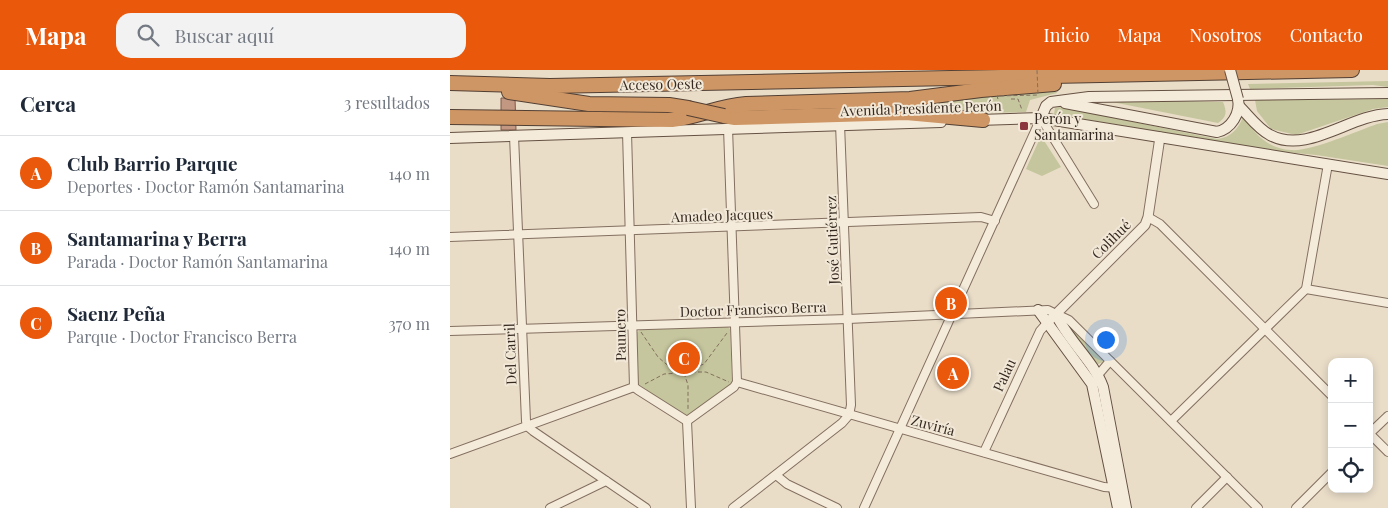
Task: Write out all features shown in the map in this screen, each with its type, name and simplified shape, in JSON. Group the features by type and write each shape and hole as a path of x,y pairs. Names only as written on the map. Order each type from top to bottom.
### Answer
{"highway":[{"name":"Acceso Oeste","path":"457,84 560,86 1352,70"},
{"path":"450,117 672,120 684,119 720,107 738,104 910,99 1129,75"},
{"path":"457,84 589,104 669,105 688,108 726,122 736,118 906,113 983,120"},
{"path":"450,123 509,117"}],"main road":[{"path":"1230,70 1238,102 1266,132 1278,138 1288,140 1310,138 1371,116 1388,114"},
{"path":"1041,118 1048,104 1089,97 1388,93"},
{"path":"1057,102 1214,132 1222,131 1229,127 1238,102"},
{"name":"Avenida Presidente Perón","path":"450,138 627,132 726,122 840,124 1041,118 1388,174"},
{"path":"1038,310 1092,384 1118,488 1126,508"},
{"path":"1056,314 1062,328 1098,375 1105,393 1118,488 1118,508"}],"street":[{"path":"1041,118 1094,204"},
{"path":"864,508 1041,118"},
{"path":"687,421 734,387 737,382 736,322 726,122"},
{"name":"José Gutiérrez","path":"840,124 848,319 849,415"},
{"name":"Paunero","path":"627,132 629,231 635,329 634,387"},
{"name":"Del Carril","path":"514,136 521,328 527,426"},
{"name":"Colihué","path":"1056,314 1145,225 1148,217 1160,137"},
{"path":"1171,420 1306,289 1328,164"},
{"name":"Amadeo Jacques","path":"450,237 844,224 981,217 995,221"},
{"path":"1148,217 1160,224 1328,392"},
{"path":"1306,289 1388,303"},
{"name":"Doctor Francisco Berra","path":"450,331 521,328 635,329 736,322 1038,310 1048,310 1056,314"},
{"path":"1056,314 1069,320 1258,508"},
{"name":"Palau","path":"984,452 1040,331 1056,314"},
{"path":"1098,375 1110,361"},
{"name":"Zuviría","path":"737,382 1104,487 1118,488"},
{"path":"450,454 634,387 687,421"},
{"path":"733,508 776,476 842,423 849,415"},
{"path":"1373,430 1388,416"},
{"path":"687,421 691,508"},
{"path":"527,426 646,508"},
{"path":"1373,438 1388,452"},
{"path":"776,476 787,484 837,508"},
{"path":"1296,508 1328,476"},
{"path":"1196,508 1227,478"},
{"path":"550,508 606,481"}],"path":[{"path":"1023,118 1018,99 998,99 997,96 1038,95 1038,70"},
{"path":"635,329 640,330 658,357 672,369 684,372 704,364 730,329 730,338"},
{"path":"684,372 688,386 687,421"},
{"path":"634,387 641,386 664,374 684,372 706,372 732,383 737,382"}],"green space":[{"path":"1388,81 1388,87 1373,85 1250,89 1248,84"},
{"path":"1056,91 1057,93 1030,100 1026,112 959,114 807,110 901,107 953,98 1017,92"},
{"path":"1388,99 1388,107 1373,109 1296,135 1271,129 1257,111 1255,100"},
{"path":"1112,100 1223,102 1225,114 1218,123 1112,102"},
{"path":"1060,107 1217,139 1234,132 1244,115 1252,128 1263,139 1276,147 1291,150 1310,148 1377,124 1388,122 1388,166 1275,151 1054,114 1055,108"},
{"path":"1041,136 1061,167 1042,176 1026,169"},
{"path":"1067,323 1102,357 1103,362 1096,365 1065,325"},
{"path":"727,326 730,329 732,383 687,418 637,383 636,333 640,330"}],"building":[{"path":"501,98 515,98 516,130 501,130"}],"place":[{"name":"Perón y Santamarina","path":"1024,126"},
{"name":"Santamarina y Berra","path":"951,303"},
{"name":"Saenz Peña","path":"684,358"},
{"name":"Club Barrio Parque","path":"953,373"}]}
